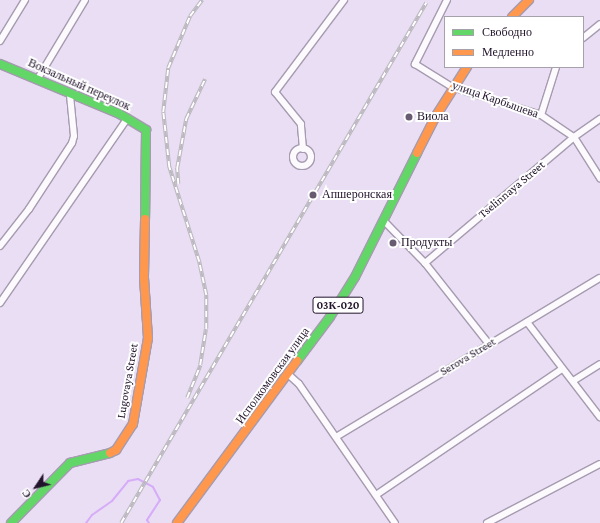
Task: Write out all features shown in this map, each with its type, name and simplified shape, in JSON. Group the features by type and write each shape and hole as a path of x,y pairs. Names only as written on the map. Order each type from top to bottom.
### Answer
{"street":[{"path":"37,80 86,0"},
{"path":"303,148 301,124 275,92 344,0"},
{"name":"улица Карбышева","path":"447,0 415,64 452,87 541,116 574,137 600,178"},
{"path":"513,16 529,0"},
{"path":"0,41 23,1"},
{"path":"584,37 600,24"},
{"name":"Вокзальный переулок","path":"0,64 70,95 118,113 146,130"},
{"name":"Исполкомовская улица","path":"177,523 289,375 355,277 434,119 452,87 467,68"},
{"path":"541,116 556,68"},
{"path":"0,246 29,209 72,144 74,136 70,95"},
{"path":"0,303 127,119"},
{"name":"Tselinnaya Street","path":"426,263 574,137 600,119"},
{"name":"Lugovaya Street","path":"11,523 70,463 103,457 116,450 122,445 133,424 148,338 144,277 146,130"},
{"path":"384,221 426,263 489,344"},
{"name":"Serova Street","path":"336,437 600,278"},
{"path":"527,322 600,417"},
{"path":"573,382 600,364"},
{"path":"376,495 562,369"},
{"path":"289,375 299,384 395,523"},
{"path":"487,523 600,464"}],"waterway":[{"path":"86,523 92,515 112,501 128,481 138,479 153,487 160,500 147,520 149,523"}],"railway":[{"path":"187,398 200,365 206,329 206,295 199,262 169,167 163,112 168,68 190,16 202,0"},
{"path":"121,523 426,3"},
{"path":"178,184 177,168 186,119 205,79"}],"traffic: fast":[{"path":"0,64 118,113 146,130 145,219"},
{"path":"297,361 330,317 355,277 417,153"},
{"path":"11,523 70,463 110,453"}],"traffic: slow":[{"path":"513,16 529,0"},
{"path":"417,153 434,119 466,68"},
{"path":"110,453 116,450 133,424 148,338 144,277 145,219"},
{"path":"177,523 297,361"}],"place":[{"name":"Виола","path":"409,117"},
{"name":"Апшеронская","path":"313,195"},
{"name":"Продукты","path":"393,243"}]}
